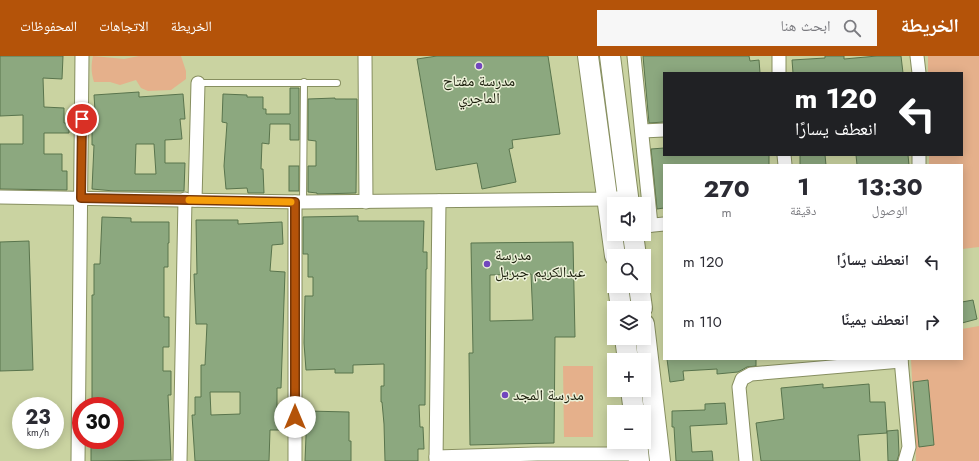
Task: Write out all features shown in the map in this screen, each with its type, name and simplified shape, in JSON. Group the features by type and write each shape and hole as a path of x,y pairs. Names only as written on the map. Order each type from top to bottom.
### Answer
{"main road":[{"path":"588,56 607,199"},
{"path":"610,56 628,197"},
{"path":"646,345 660,461"}],"street":[{"path":"78,461 82,56"},
{"path":"366,56 366,202"},
{"path":"634,56 653,225"},
{"path":"778,56 780,72"},
{"path":"918,56 919,72"},
{"path":"180,461 190,200 198,83"},
{"path":"642,131 663,130"},
{"path":"0,197 299,202 607,199"},
{"path":"439,201 436,459 537,458 638,452"},
{"path":"295,461 299,202"},
{"path":"746,461 739,386 742,379 751,374 901,360 908,447 906,461"}],"lane":[{"path":"299,202 304,82"},
{"path":"198,83 337,83"}],"shaded area":[{"path":"93,56 124,59 139,56 181,56 186,71 186,79 171,90 148,91 141,88 136,80 120,85 110,82 94,82 92,75"},
{"path":"928,56 979,56 979,247 963,249 963,164 929,164 929,156 963,156 963,72 928,72"},
{"path":"979,326 979,461 916,461 911,360 963,360 963,329"},
{"path":"563,366 593,366 593,437 564,437"}],"building":[{"path":"0,56 63,56 62,79 43,78 44,107 64,108 64,123 69,123 69,133 44,133 44,154 62,154 62,171 67,171 67,190 0,189 0,144 23,144 23,115 0,116"},
{"path":"437,56 548,56 560,134 512,140 513,148 509,149 516,182 482,189 477,163 436,170 417,59"},
{"path":"643,56 749,56 750,61 759,60 760,72 663,72 663,122 649,123"},
{"path":"825,56 844,56 844,59 877,56 901,56 903,72 793,72 792,60 825,58"},
{"path":"290,88 299,88 299,140 290,140 290,124 270,124 269,144 262,143 261,169 263,169 264,193 248,193 247,188 226,189 224,166 227,123 222,122 223,94 263,97 263,109 266,109 266,114 290,114"},
{"path":"139,92 139,97 183,94 185,119 180,119 182,139 165,140 165,163 185,163 184,191 114,191 92,189 94,145 92,145 92,126 96,126 94,95","holes":["136,144 154,144 156,174 135,174"]},
{"path":"308,99 357,99 356,193 317,194 308,192 308,166 316,166 316,141 308,140"},
{"path":"663,148 663,156 769,156 769,164 663,164 663,208 657,209 651,149"},
{"path":"800,156 825,156 826,164 800,164"},
{"path":"856,156 908,156 909,164 857,164"},
{"path":"289,166 299,166 299,191 289,191"},
{"path":"358,216 358,221 424,221 423,252 427,252 425,405 419,405 420,427 423,427 424,449 418,449 418,461 385,461 384,424 381,402 381,386 384,386 384,364 353,365 353,373 335,373 335,369 306,370 304,343 305,296 313,296 313,277 308,277 308,254 303,254 303,217"},
{"path":"102,217 131,218 131,222 169,222 168,267 164,267 164,317 169,317 169,347 163,347 163,371 171,371 171,395 168,395 171,460 91,461 91,449 124,449 124,397 92,397 92,295 94,295 94,264 100,264"},
{"path":"196,220 238,220 238,224 282,222 283,244 272,245 270,271 285,272 281,388 277,388 277,417 282,417 282,430 270,430 269,461 195,461 192,415 195,415 195,397 201,397 201,365 205,365 207,324 196,324 194,274 197,274","holes":["210,392 240,392 240,414 211,415"]},
{"path":"29,241 33,370 0,371 0,242"},
{"path":"573,242 575,337 555,337 554,443 470,445 469,353 473,353 471,243","holes":["531,274 533,320 490,321 490,275"]},
{"path":"973,300 977,319 963,323 963,302"},
{"path":"667,360 756,360 756,366 747,367 738,372 717,374 717,369 683,371 684,380 670,382"},
{"path":"928,380 934,445 919,447 913,382"},
{"path":"823,384 823,388 869,384 870,402 885,402 887,433 858,435 860,461 761,461 756,423 784,419 781,388"},
{"path":"725,403 727,424 690,426 692,452 712,451 713,461 676,461 674,427 672,427 672,411 705,410 705,404"},
{"path":"307,411 349,412 351,461 305,461"},
{"path":"898,430 899,454 897,461 888,461 887,431"}],"slow traffic":[{"path":"189,200 291,202"}],"place":[{"name":"مدرسة مفتاح الماجري","path":"479,66"},
{"name":"مدرسة عبدالكريم جبريل","path":"487,264"},
{"name":"مدرسة المجد","path":"505,395"}],"route":[{"path":"82,119 81,198 295,202 295,417"}]}
